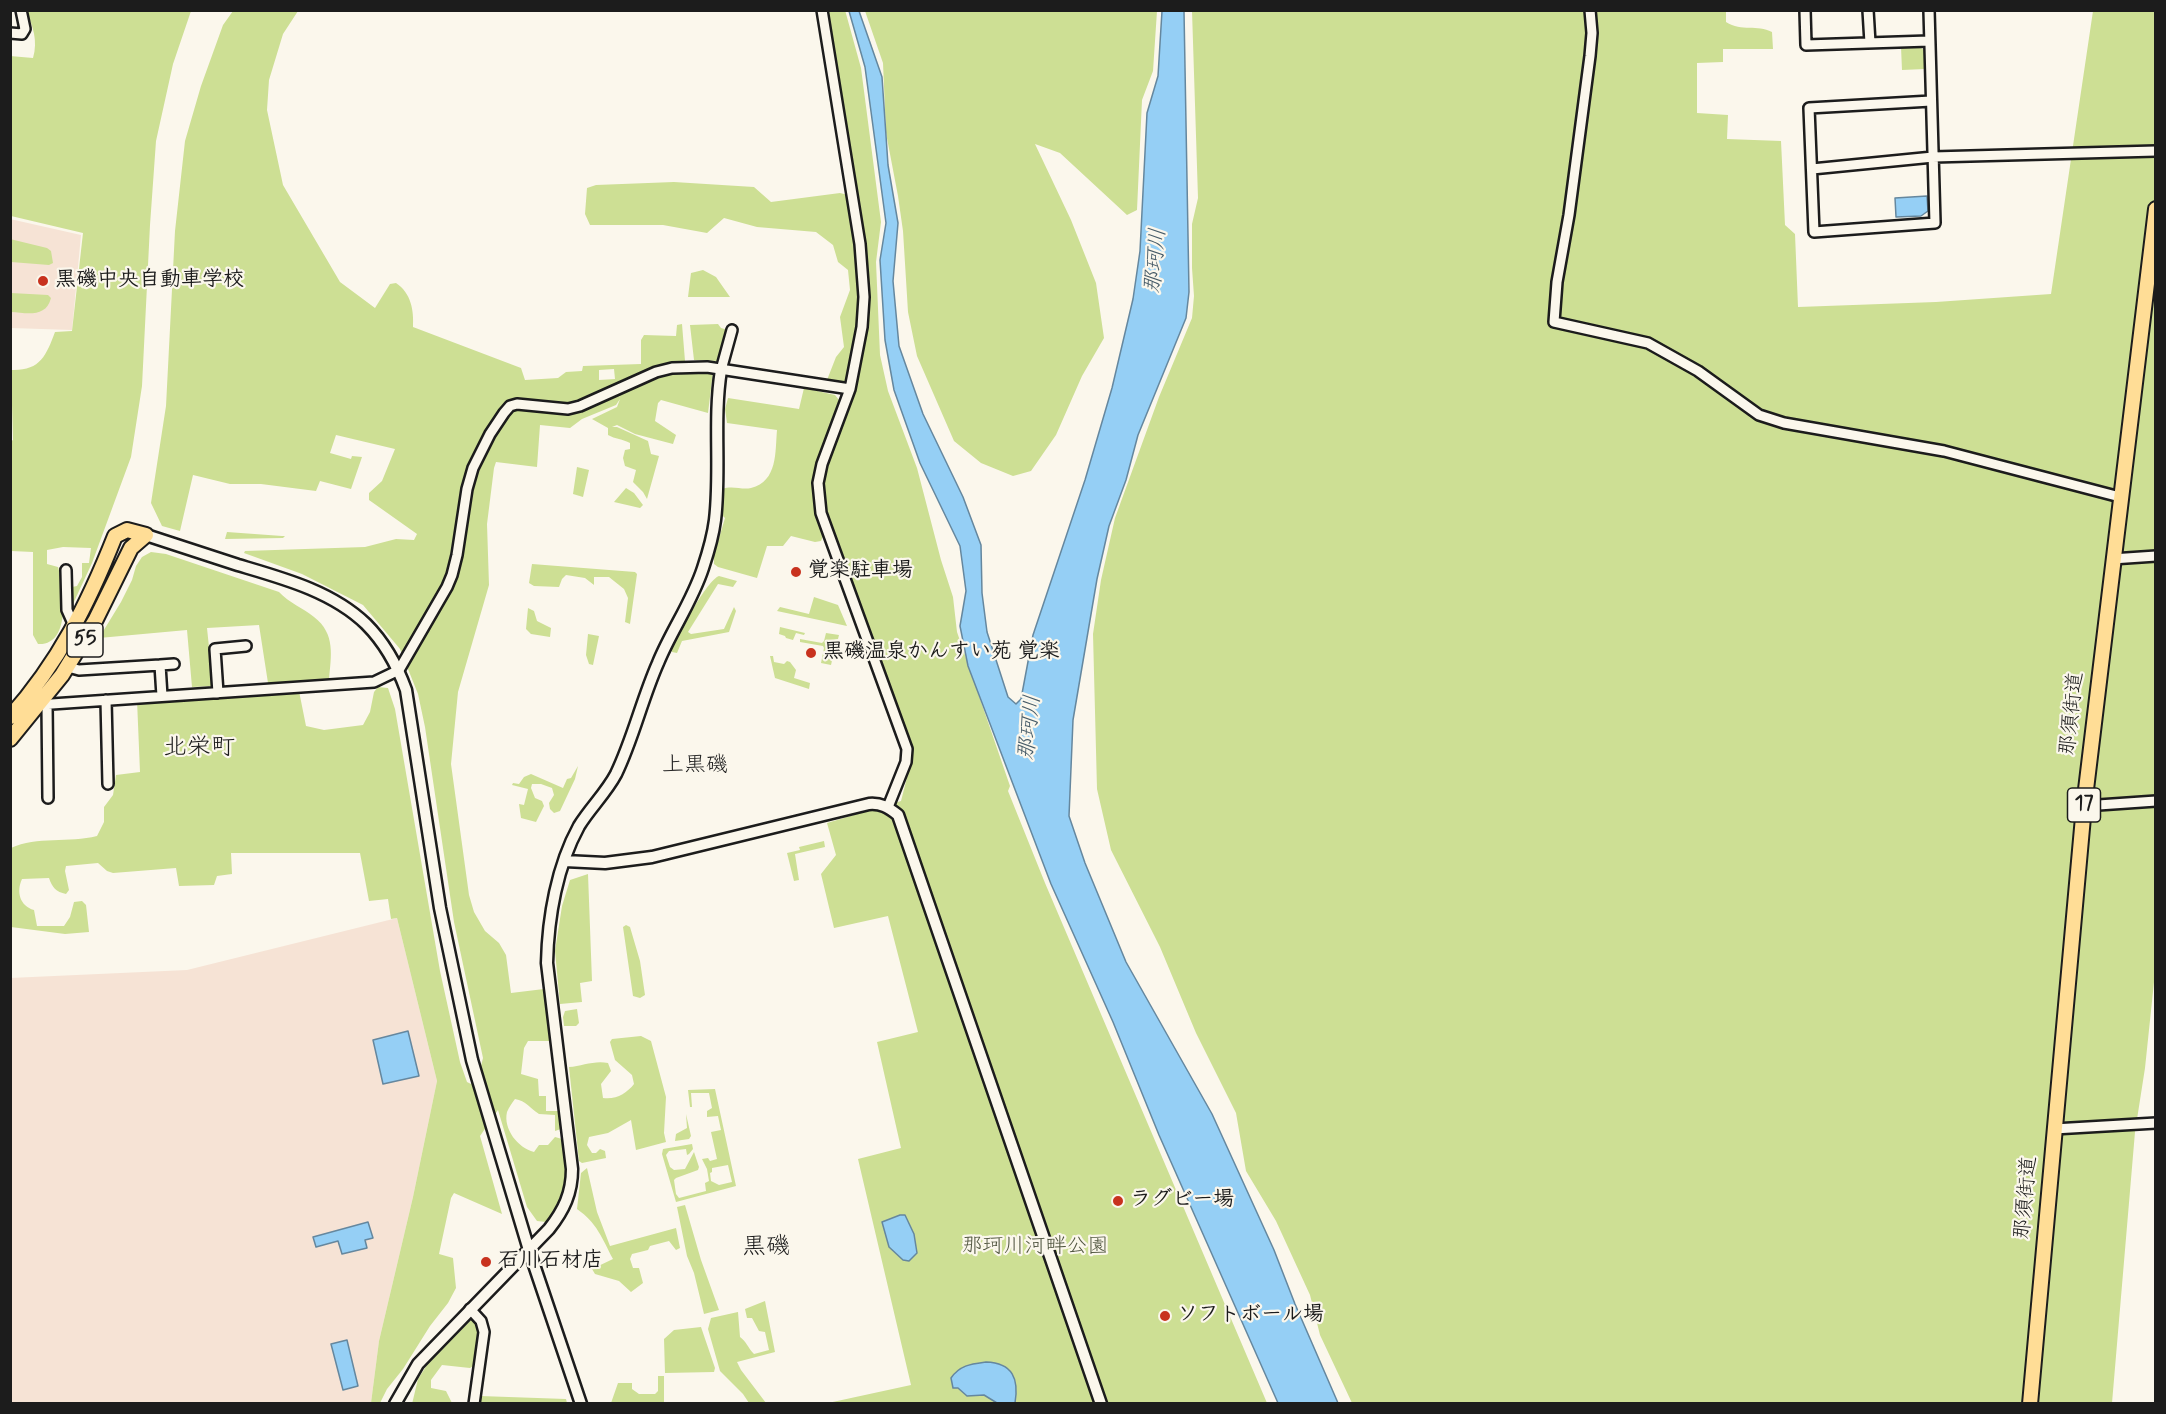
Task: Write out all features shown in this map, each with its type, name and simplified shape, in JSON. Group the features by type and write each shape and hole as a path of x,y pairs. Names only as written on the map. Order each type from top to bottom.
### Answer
{"main road":[{"name":"那須街道","path":"2030,1404 2084,806 2156,209"},
{"name":"55","path":"10,717 16,705 62,649 75,628 115,536 127,530 146,535"},
{"name":"55","path":"10,739 44,704 95,621 131,548 146,535"}],"street":[{"path":"10,33 22,34 25,29 21,10"},
{"path":"822,10 860,244 864,297 862,327 850,389 822,464 818,483 821,513 907,749 906,762 888,807"},
{"path":"1590,10 1592,33 1590,56 1569,215 1557,282 1554,321 1648,343 1698,371 1760,415 1784,423 1944,451 2120,497"},
{"path":"1805,10 1806,45 1929,41"},
{"path":"1868,10 1870,43"},
{"path":"1929,10 1935,223 1814,232 1809,108 1931,101"},
{"path":"1812,169 1933,157 2156,151"},
{"path":"394,1404 418,1364 529,1250 565,1207 572,1182 547,963 551,914 565,861 580,825 608,787 618,769 656,666 669,636 696,588 703,567 715,519 716,409 721,370 732,330"},
{"path":"16,705 374,682 399,670 452,575 466,489 473,468 490,434 510,406 518,404 568,410 656,372 690,367 850,389"},
{"path":"146,535 283,579 328,597 366,623 384,644 399,670 406,690 440,908 472,1060 529,1250 581,1404"},
{"path":"2112,559 2156,556"},
{"path":"66,570 67,610 75,628"},
{"path":"218,693 215,650 246,646"},
{"path":"68,667 79,670 174,664"},
{"path":"160,665 162,696"},
{"path":"106,700 108,784"},
{"path":"44,704 48,798"},
{"path":"2084,806 2156,801"},
{"path":"565,861 605,863 641,859 869,804 877,803 888,807 898,815 1101,1404"},
{"path":"2054,1129 2156,1123"},
{"path":"470,1309 482,1321 484,1332 474,1404"}],"shaded area":[{"name":"黒磯中央自動車学校","path":"10,219 81,235 72,330 11,328"},
{"path":"397,918 437,1081 413,1197 379,1341 371,1403 11,1403 10,978 187,970"}],"green space":[{"name":"那珂川河畔公園","path":"845,10 861,68 881,222 876,262 880,355 888,391 917,468 953,597 957,632 1010,786 1008,791 1267,1403 828,1403 911,1385 858,1159 901,1148 877,1042 918,1032 888,916 834,928 821,874 836,855 827,823 901,801 913,754 827,517 822,486 826,463 856,390 868,297 866,243 827,11"},
{"path":"1726,10 1726,22 1732,25 1761,28 1772,32 1773,49 1723,49 1723,62 1697,63 1697,113 1728,115 1727,139 1781,141 1785,225 1795,234 1798,307 1936,302 2051,294 2093,11 2155,11 2156,963 2145,1068 2135,1132 2112,1403 1352,1403 1320,1335 1310,1295 1276,1221 1246,1171 1236,1113 1196,1033 1160,947 1111,850 1097,789 1093,634 1101,580 1115,518 1159,397 1192,318 1194,296 1192,224 1198,198 1192,11"},
{"path":"26,11 191,11 173,64 156,141 142,386 131,457 92,563 72,606 72,587 77,586 82,577 82,563 89,563 91,548 63,547 47,550 47,564 58,567 63,614 56,636 49,642 38,644 33,635 33,552 11,551 10,442 13,440 11,370 21,370 35,365 45,355 55,332 72,331 83,233 11,216 10,56 33,58 34,34"},
{"path":"233,11 298,11 283,34 269,80 267,110 283,185 340,282 375,308 390,284 396,283 405,292 410,302 413,327 521,368 525,380 558,378 566,372 582,371 583,366 641,364 641,340 644,335 676,336 677,325 682,324 685,361 665,364 618,385 620,398 620,393 675,372 713,372 708,413 661,400 658,403 655,421 676,435 673,444 635,434 617,425 612,427 617,427 648,441 651,454 659,456 647,499 633,482 636,470 625,466 623,458 625,450 630,449 630,443 608,435 608,428 592,419 617,407 620,399 616,405 582,419 570,428 540,425 537,467 496,462 494,468 487,524 489,585 458,692 451,764 469,895 474,912 485,931 499,943 506,955 511,993 544,989 551,1041 528,1041 524,1048 521,1074 538,1079 539,1096 546,1096 546,1111 559,1111 561,1129 555,1131 555,1115 539,1114 525,1103 515,1099 507,1112 507,1125 517,1142 534,1152 539,1145 548,1145 555,1137 562,1139 566,1174 565,1191 553,1215 546,1222 537,1221 527,1207 498,1110 480,1136 502,1214 454,1193 439,1254 453,1258 456,1288 403,1369 387,1389 380,1403 371,1403 379,1341 413,1197 437,1081 397,918 391,919 388,899 369,901 360,853 231,853 232,874 217,876 214,885 179,886 176,868 113,873 98,863 66,866 69,890 66,894 55,889 49,878 22,879 19,889 20,898 25,905 34,910 37,926 64,926 70,917 74,902 82,901 86,905 89,932 65,934 11,927 11,848 31,842 97,836 104,822 104,807 113,795 116,775 140,772 137,700 299,691 306,726 324,730 363,725 370,712 374,692 378,687 388,688 395,709 440,971 460,1062 467,1082 471,1084 481,1066 483,1058 454,922 425,727 418,694 400,649 363,605 302,574 244,553 245,551 365,547 396,539 414,540 417,534 369,500 369,493 382,481 395,449 336,435 330,453 351,459 352,456 362,457 351,489 320,481 316,491 261,484 230,484 193,475 180,531 162,526 151,503 166,406 175,231 185,141 201,86 223,25","holes":["614,369 615,379 599,380 599,370"]},
{"path":"865,11 1157,11 1153,71 1142,100 1137,210 1127,215 1060,153 1035,144 1071,220 1096,283 1104,338 1082,376 1056,435 1031,471 1013,476 981,463 954,441 917,356 908,312 903,231 886,133 883,63"},
{"path":"1918,46 1924,50 1925,69 1902,70 1901,47"},
{"path":"674,182 754,187 771,202 840,193 848,195 853,220 861,299 846,382 843,384 827,380 836,357 844,347 840,317 850,290 848,270 838,262 833,245 816,232 757,227 724,218 707,233 663,225 590,225 585,214 587,188 596,185"},
{"path":"10,239 47,248 51,251 53,263 49,265 11,262"},
{"path":"703,270 716,277 730,297 688,297 691,273"},
{"path":"11,293 48,295 51,298 45,309 35,313 11,312"},
{"path":"718,324 721,328 728,330 721,359 717,361 694,360 690,325"},
{"path":"804,388 835,395 839,400 819,462 813,489 823,536 821,541 815,542 791,536 783,546 767,546 757,578 718,567 714,564 714,555 725,518 722,515 722,489 751,488 766,479 773,465 777,430 727,423 725,409 728,398 799,409"},
{"path":"577,467 589,470 583,497 573,494"},
{"path":"626,488 634,493 643,505 640,508 614,502"},
{"path":"227,532 285,536 283,538 225,539"},
{"path":"151,552 166,554 279,592 310,614 321,624 329,638 331,654 329,680 268,683 259,625 207,628 213,686 192,687 187,630 99,638 121,602 136,566 142,557"},
{"path":"532,564 635,572 637,574 630,624 625,622 628,598 624,589 609,577 594,577 594,585 585,578 566,575 559,587 534,586 529,583"},
{"path":"719,576 737,581 733,587 718,584 688,632 691,634 724,629 734,607 736,611 729,632 682,641 677,653 672,652 671,648 693,609 707,587"},
{"path":"814,597 838,605 847,626 777,611 780,607 809,614"},
{"path":"528,608 534,611 537,621 551,628 550,637 531,634 526,629"},
{"path":"780,627 805,633 804,635 796,633 793,640 779,634"},
{"path":"826,633 839,635 838,639 834,640 831,650 834,652 831,665 821,663 823,646 800,642 800,639 822,643"},
{"path":"588,634 599,636 593,665 589,664 586,655"},
{"path":"770,656 773,656 774,662 784,664 787,661 790,662 796,670 794,678 810,683 809,689 775,678"},
{"path":"578,766 575,779 560,811 554,813 550,809 549,803 554,795 552,788 532,784 531,788 535,798 542,801 544,806 536,822 521,818 519,804 524,805 528,789 512,785 513,783 519,784 524,777 531,774 563,788"},
{"path":"824,841 825,847 795,854 799,880 794,881 787,853 800,850 799,847"},
{"path":"588,874 592,981 580,983 582,1002 560,1004 555,951 562,906 570,880"},
{"path":"626,925 630,927 640,961 645,995 640,998 633,996 623,927"},
{"path":"577,1009 579,1023 576,1026 564,1026 565,1011"},
{"path":"641,1036 651,1041 666,1097 664,1133 666,1142 636,1150 631,1120 608,1133 589,1137 587,1145 592,1153 600,1149 605,1151 606,1158 582,1163 579,1161 569,1067 608,1063 611,1071 601,1084 603,1098 621,1095 634,1084 632,1075 615,1060 610,1042 612,1039"},
{"path":"715,1089 736,1186 676,1202 662,1154 663,1149 692,1144 693,1149 687,1155 686,1149 669,1151 666,1155 670,1167 674,1170 685,1169 694,1152 699,1167 698,1170 674,1180 676,1194 679,1198 706,1191 705,1183 709,1181 702,1159 708,1158 710,1161 717,1159 711,1132 721,1130 718,1116 707,1117 707,1111 712,1108 709,1093 691,1093 692,1107 690,1107 688,1090","holes":["728,1165 732,1182 719,1185 711,1181 712,1168"]},
{"path":"686,1114 691,1136 689,1139 675,1141 676,1134 687,1128"},
{"path":"587,1168 597,1212 610,1246 676,1228 680,1248 676,1250 669,1241 632,1254 630,1259 633,1268 639,1268 643,1283 631,1292 619,1281 595,1274 592,1269 613,1259 594,1225 577,1209 581,1173"},
{"path":"685,1205 719,1310 704,1314 694,1273 687,1256 677,1207"},
{"path":"765,1301 775,1352 737,1362 766,1403 749,1403 720,1371 708,1329 711,1318 738,1312 740,1337 752,1352 754,1354 769,1350 765,1332 759,1331 752,1318 747,1318 745,1309"},
{"path":"472,1319 479,1325 480,1330 475,1365 470,1368 442,1365 431,1380 431,1388 446,1391 452,1403 412,1404 418,1379 427,1365"},
{"path":"701,1327 715,1368 714,1372 665,1373 664,1339 674,1330"},
{"path":"658,1376 664,1376 664,1403 611,1403 618,1383 632,1383 632,1389 639,1394 655,1394 658,1391"},
{"path":"480,1396 566,1399 567,1403 478,1404"}],"water":[{"name":"那珂川","path":"849,11 859,11 882,77 888,165 898,223 893,281 899,346 923,414 963,497 981,545 982,593 987,632 1008,697 1016,704 1021,699 1033,635 1085,480 1112,388 1133,299 1140,251 1147,113 1158,76 1162,11 1184,11 1189,292 1186,318 1138,435 1126,480 1109,526 1097,579 1073,720 1069,816 1085,863 1126,962 1212,1114 1274,1250 1338,1403 1278,1403 1051,884 968,666 960,626 966,591 960,546 920,463 894,390 885,340 880,260 886,223 865,67"},
{"path":"1927,196 1928,211 1921,216 1896,217 1895,198"},
{"path":"408,1031 419,1076 383,1084 373,1040"},
{"path":"905,1215 914,1234 917,1253 909,1261 903,1260 889,1247 882,1222"},
{"path":"368,1222 373,1238 365,1240 367,1248 342,1254 338,1241 316,1247 313,1237"},
{"path":"347,1340 358,1386 343,1390 331,1344"},
{"path":"986,1362 1002,1365 1012,1374 1016,1387 1015,1403 997,1403 984,1395 967,1396 958,1388 953,1388 951,1378 958,1370"}],"place":[{"name":"黒磯中央自動車学校","path":"43,281"},
{"name":"覚楽駐車場","path":"796,572"},
{"name":"黒磯温泉かんすい苑 覚楽","path":"811,653"},
{"name":"ラグビー場","path":"1118,1201"},
{"name":"石川石材店","path":"486,1262"},
{"name":"ソフトボール場","path":"1165,1316"}],"district":[{"name":"北栄町","path":"199,749"},
{"name":"上黒磯","path":"695,766"},
{"name":"黒磯","path":"766,1248"}]}
